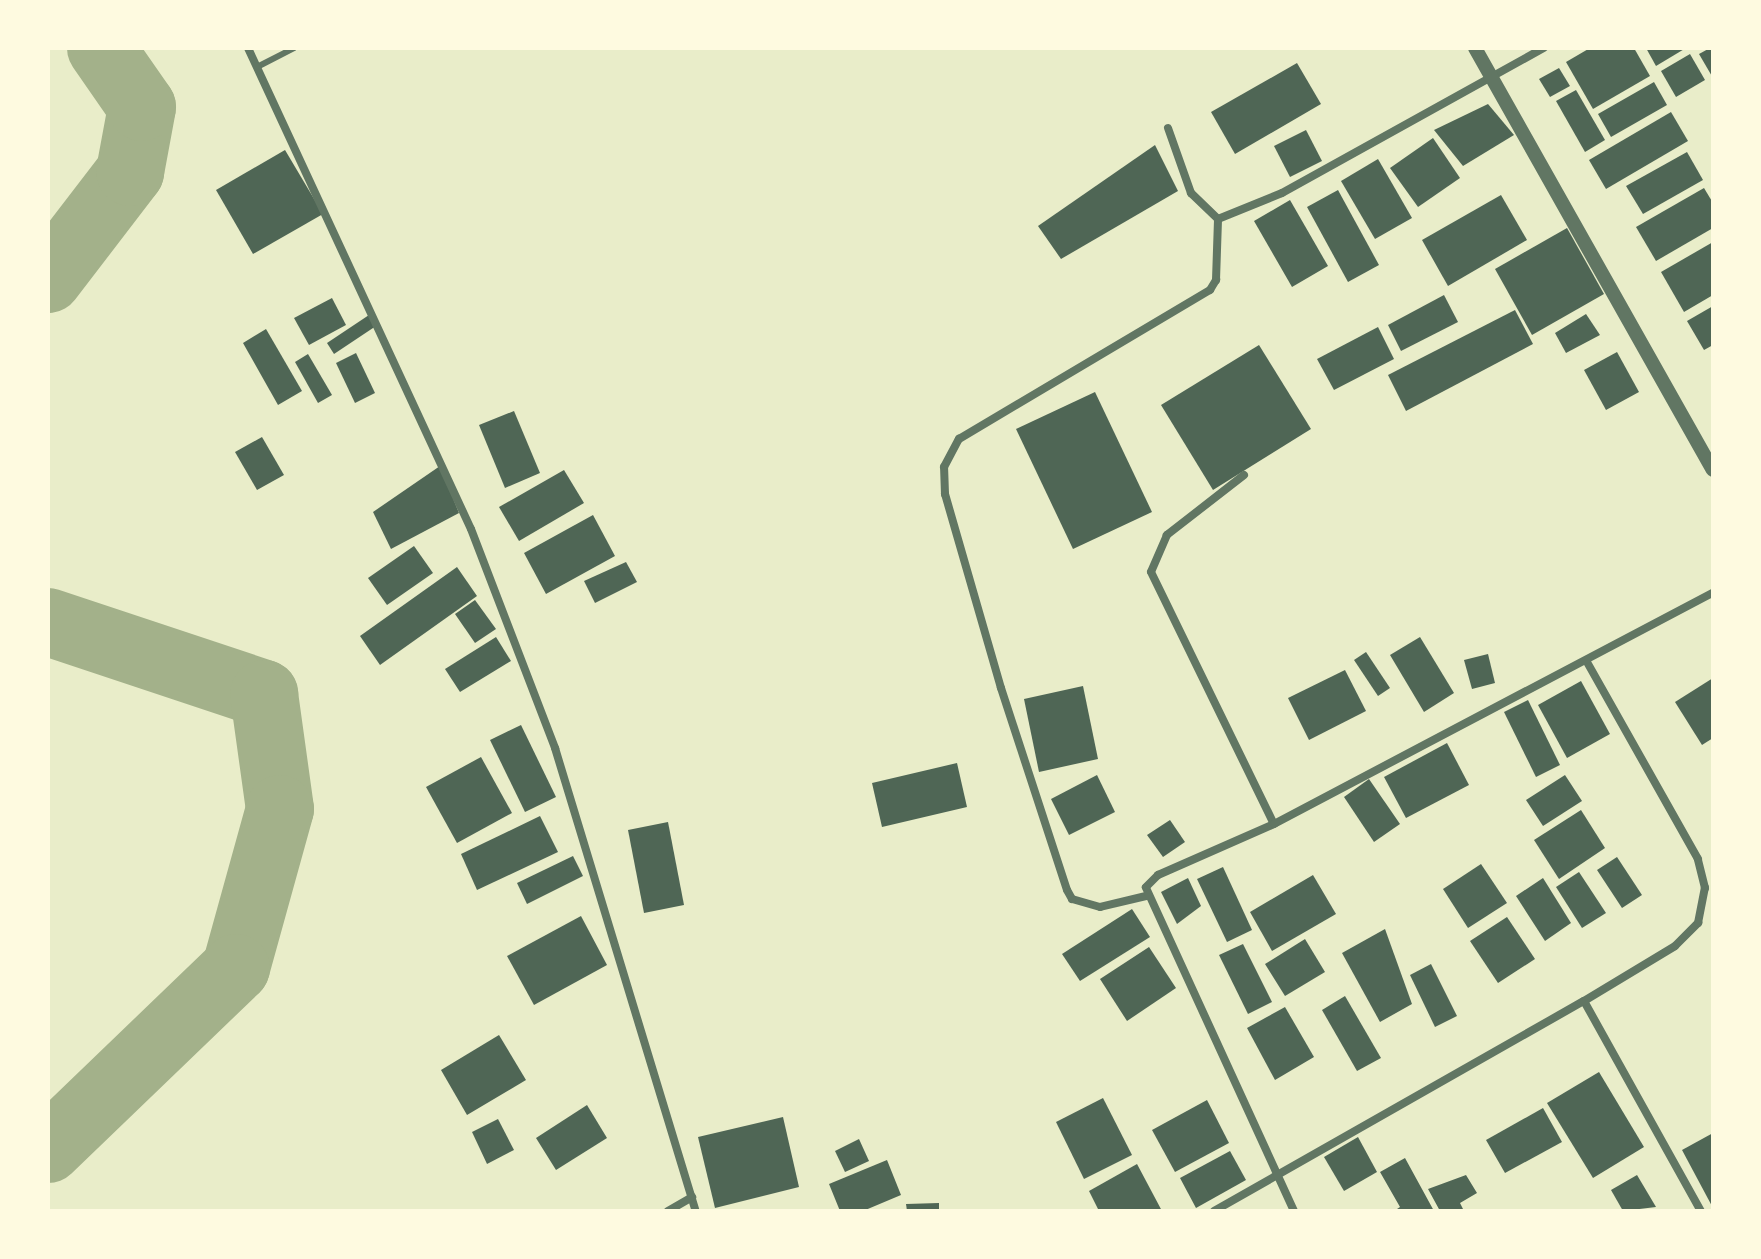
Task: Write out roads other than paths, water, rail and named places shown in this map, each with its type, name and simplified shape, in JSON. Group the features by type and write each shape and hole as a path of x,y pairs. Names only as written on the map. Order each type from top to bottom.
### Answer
{"street":[{"path":"248,48 471,529 555,748 696,1211"},
{"path":"1475,48 1713,470"},
{"path":"1218,219 1282,193 1544,48"},
{"path":"1146,896 1100,907 1072,899 1067,890 997,673 945,494 944,467 959,439 1210,290 1216,280 1218,219 1191,193 1168,128"},
{"path":"1244,475 1167,535 1151,572 1274,824"},
{"path":"1294,1211 1146,896 1146,887 1158,875 1274,824 1713,593"},
{"path":"1214,1211 1279,1178 1584,1001 1675,946 1698,923 1705,888 1698,859 1587,662"},
{"path":"1584,1001 1701,1211"},
{"path":"668,1211 692,1197"}],"lane":[{"path":"257,67 294,48"}],"waterway":[{"path":"48,279 130,172 142,107 101,48"},
{"path":"48,622 264,694 280,809 236,968 48,1149"}]}
